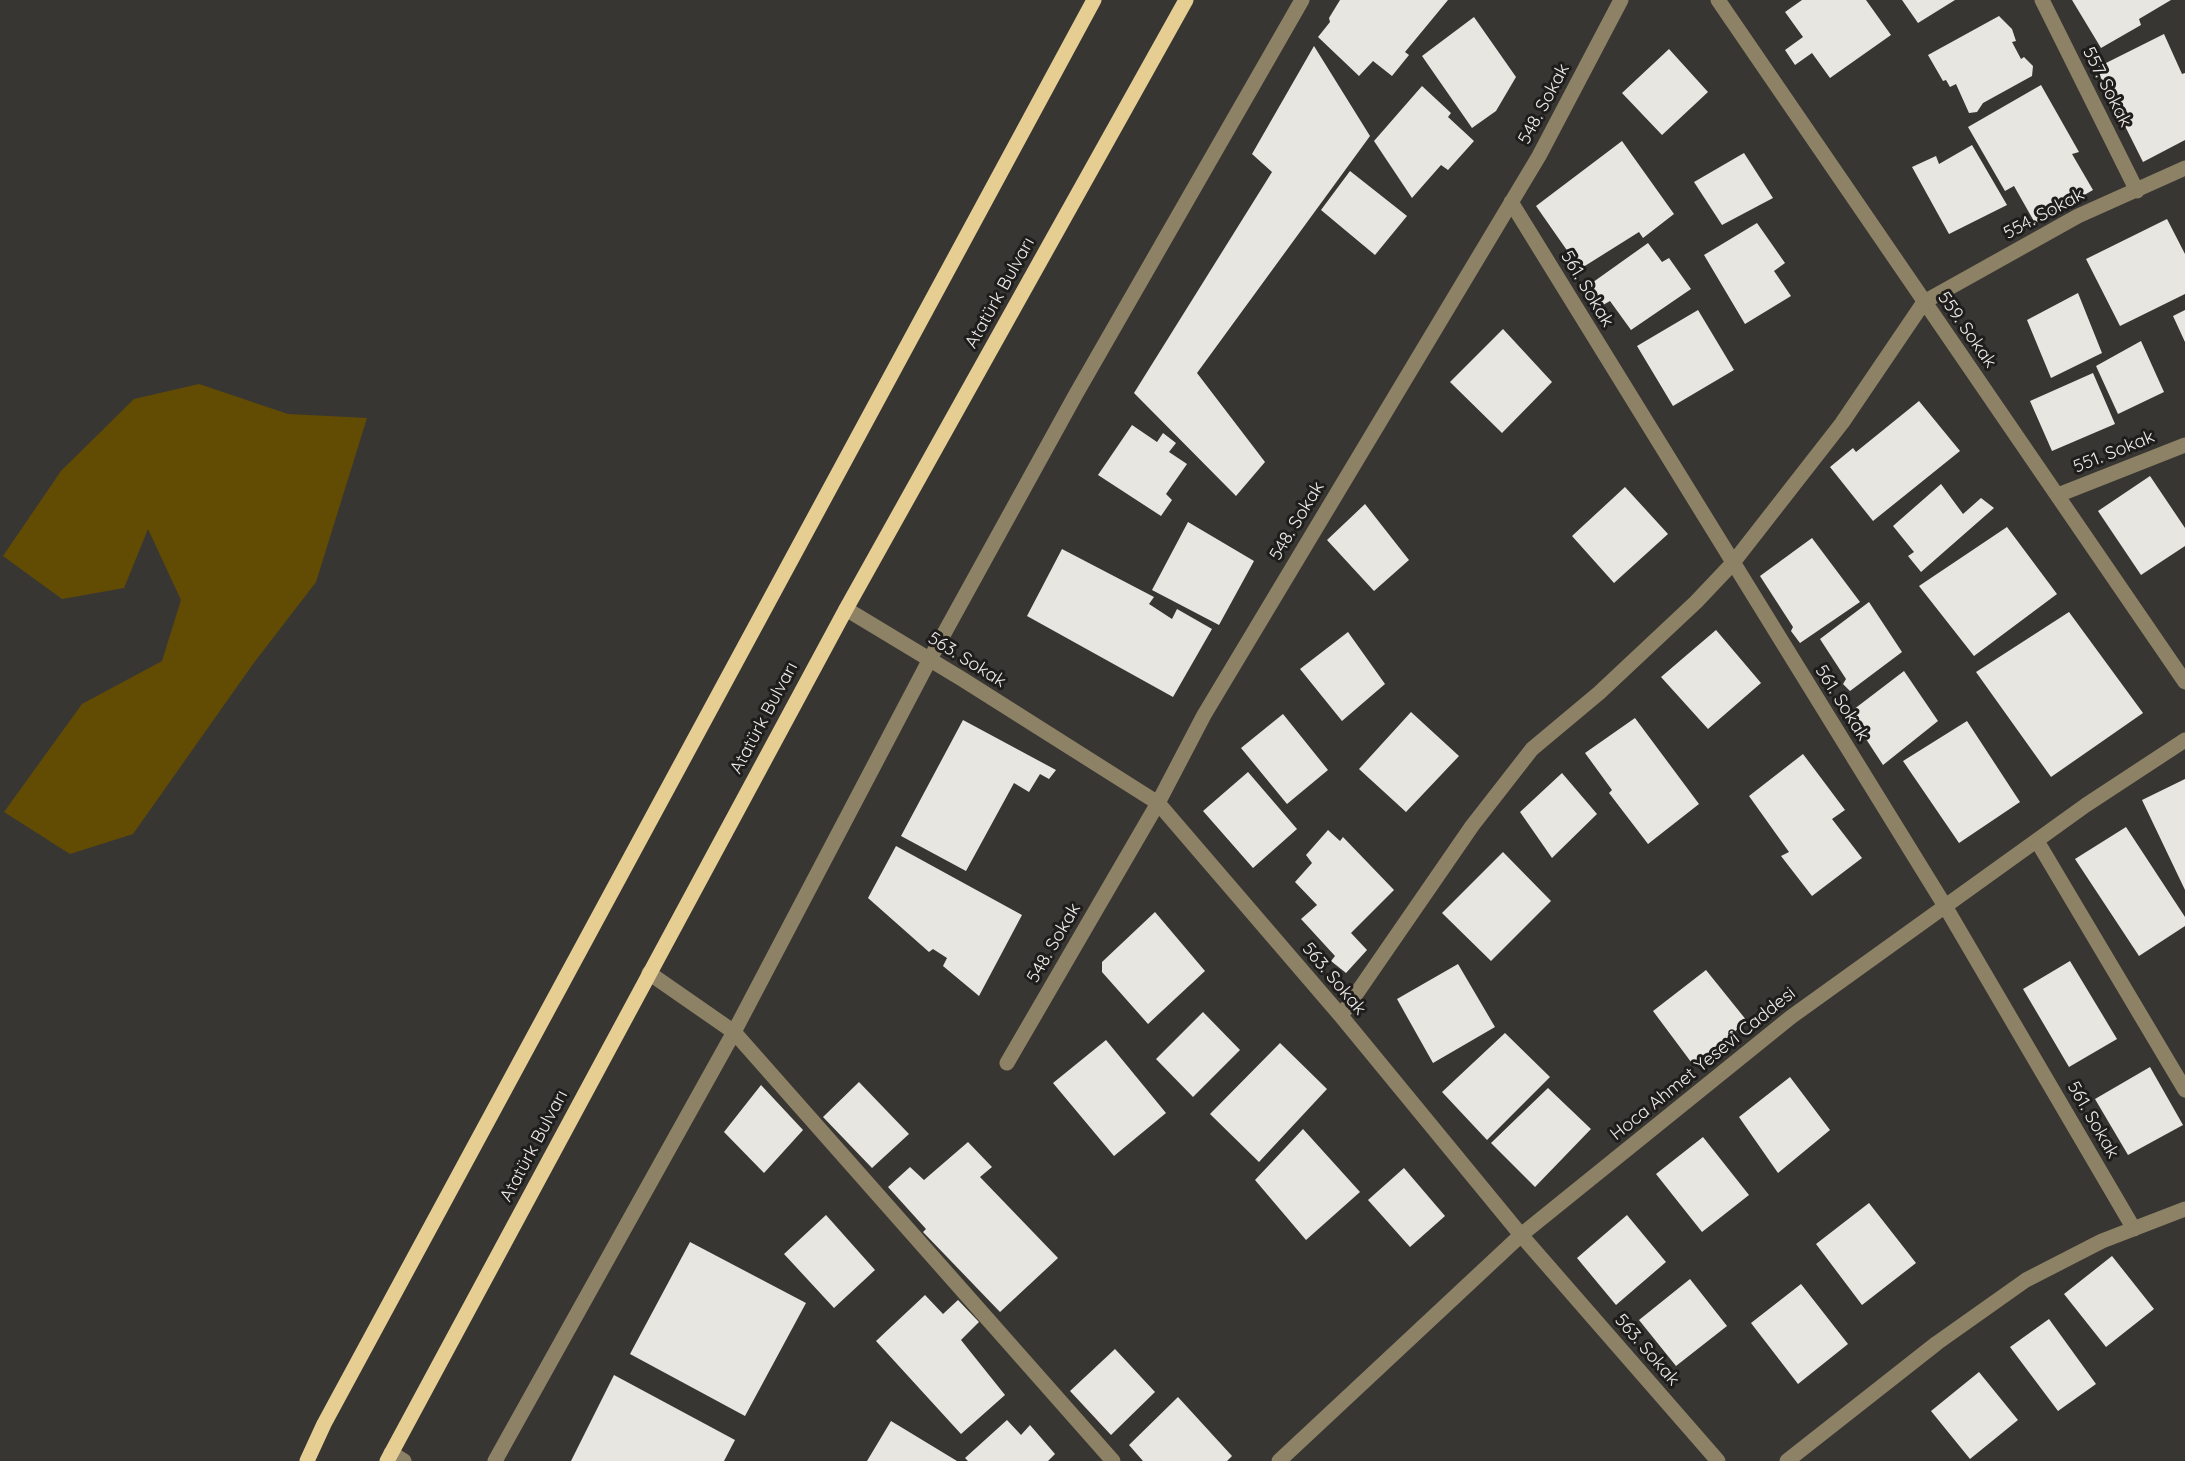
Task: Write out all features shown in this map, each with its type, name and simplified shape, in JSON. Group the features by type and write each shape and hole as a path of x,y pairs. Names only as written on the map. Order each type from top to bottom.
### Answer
{"main road":[{"path":"307,1461 324,1424 1094,0"},
{"name":"Atatürk Bulvarı","path":"394,1458 649,973 846,609 1186,0"}],"street":[{"path":"495,1461 734,1032 930,659 1076,394 1302,0"},
{"name":"548. Sokak","path":"1007,1063 1158,803 1204,715 1539,156 1621,0"},
{"name":"559. Sokak","path":"1718,0 2185,682"},
{"name":"557. Sokak","path":"2042,0 2137,191"},
{"name":"554. Sokak","path":"1924,302 2078,216 2185,168"},
{"name":"561. Sokak","path":"1511,202 1732,564 1945,906 2134,1229"},
{"path":"1341,1016 1472,826 1532,749 1599,693 1696,602 1732,564 1842,423 1924,302"},
{"name":"551. Sokak","path":"2058,495 2185,445"},
{"name":"563. Sokak","path":"846,609 930,659 1158,803 1341,1016 1521,1235 1718,1461"},
{"name":"Hoca Ahmet Yesevi Caddesi","path":"1278,1461 1521,1235 1791,1017 2037,841 2185,740"},
{"path":"2037,841 2185,1090"},
{"path":"649,973 734,1032 1113,1461"},
{"path":"1787,1461 1937,1342 2026,1280 2102,1241 2185,1209"}],"shaded area":[{"path":"199,384 288,414 367,418 316,582 253,664 133,834 70,854 4,812 82,704 162,661 181,600 148,529 124,588 62,599 3,556 61,471 134,399"}],"building":[{"path":"1340,0 1448,0 1405,52 1409,55 1392,76 1373,61 1359,76 1318,37 1330,22 1329,18"},
{"path":"1802,0 1866,0 1891,35 1830,78 1812,53 1795,65 1785,50 1803,37 1785,12"},
{"path":"1902,0 1955,0 1918,23"},
{"path":"2072,0 2171,0 2139,19 2141,25 2101,48"},
{"path":"1999,16 2012,29 2016,41 2012,42 2021,59 2024,57 2033,66 2032,76 1983,103 1977,112 1969,113 1956,84 1950,87 1946,80 1943,81 1928,55"},
{"path":"1474,17 1516,77 1496,111 1472,128 1422,56"},
{"path":"2164,34 2182,74 2185,73 2185,140 2143,162 2096,68"},
{"path":"1314,46 1370,136 1197,373 1265,462 1236,496 1134,393 1272,172 1252,154"},
{"path":"1669,49 1708,92 1662,135 1622,93"},
{"path":"2041,85 2079,152 2072,154 2093,190 2035,223 2014,186 2005,191 1968,127"},
{"path":"1422,86 1451,113 1448,117 1474,141 1448,170 1441,165 1412,198 1374,141"},
{"path":"1622,141 1674,214 1643,238 1639,232 1580,269 1536,206"},
{"path":"1972,145 2007,205 1949,234 1912,167 1936,156 1939,164"},
{"path":"1744,153 1773,198 1722,225 1694,182"},
{"path":"1350,171 1407,216 1375,255 1321,210"},
{"path":"2167,219 2185,254 2185,294 2120,326 2086,259"},
{"path":"1757,223 1785,263 1774,271 1791,296 1745,324 1704,255"},
{"path":"1648,243 1662,262 1669,258 1691,289 1631,330 1610,301 1603,305 1589,285"},
{"path":"2078,293 2102,353 2051,378 2027,320"},
{"path":"1698,310 1734,370 1673,406 1637,346"},
{"path":"2185,310 2185,342 2173,316"},
{"path":"1503,329 1552,382 1502,433 1450,382"},
{"path":"2141,341 2164,392 2118,414 2096,366"},
{"path":"2093,373 2115,424 2052,451 2030,401"},
{"path":"1919,401 1960,451 1873,521 1830,467 1853,448 1856,452"},
{"path":"1132,425 1157,442 1163,433 1176,443 1169,452 1187,464 1166,494 1172,500 1161,516 1098,475"},
{"path":"2150,476 2185,528 2185,546 2141,575 2098,511"},
{"path":"1941,484 1963,514 1981,498 1994,508 1921,572 1908,556 1914,552 1893,526"},
{"path":"1625,487 1668,534 1614,583 1572,536"},
{"path":"1365,504 1409,560 1374,591 1327,540"},
{"path":"1188,522 1254,561 1219,625 1152,590"},
{"path":"2007,527 2057,594 1974,656 1919,586"},
{"path":"1812,538 1860,602 1800,643 1791,631 1793,627 1760,576"},
{"path":"1062,549 1154,597 1149,604 1172,619 1177,609 1212,629 1173,697 1027,616"},
{"path":"1869,602 1902,652 1850,691 1843,684 1846,679 1820,639"},
{"path":"2069,612 2143,713 2051,777 1976,672"},
{"path":"1716,630 1761,683 1708,729 1661,677"},
{"path":"1348,632 1385,684 1342,721 1300,669"},
{"path":"1904,671 1938,721 1883,765 1849,713"},
{"path":"1411,712 1459,756 1406,812 1359,769"},
{"path":"1283,714 1328,770 1287,804 1241,748"},
{"path":"1635,718 1699,804 1648,844 1609,793 1612,790 1585,753"},
{"path":"963,720 1056,770 1049,779 1040,774 1029,792 1014,783 966,871 901,836"},
{"path":"1967,721 2020,802 1959,843 1903,761"},
{"path":"1803,754 1845,810 1832,819 1862,858 1812,896 1781,856 1789,852 1749,796"},
{"path":"1248,772 1297,829 1253,868 1203,811"},
{"path":"1562,773 1597,814 1552,858 1520,812"},
{"path":"2185,779 2185,890 2142,800"},
{"path":"2126,827 2185,917 2185,926 2139,956 2075,859"},
{"path":"1328,830 1340,841 1343,837 1394,890 1351,933 1367,950 1346,973 1331,961 1335,956 1301,919 1317,905 1295,882 1312,863 1306,855"},
{"path":"896,846 1022,915 979,996 943,966 947,958 933,949 929,952 868,898"},
{"path":"1503,852 1551,901 1491,961 1442,913"},
{"path":"1155,912 1205,971 1148,1024 1102,972 1102,962"},
{"path":"2070,961 2117,1039 2069,1067 2023,989"},
{"path":"1458,964 1495,1027 1433,1063 1397,999"},
{"path":"1706,970 1747,1021 1694,1066 1653,1011"},
{"path":"1203,1012 1240,1050 1193,1097 1156,1059"},
{"path":"1505,1033 1550,1077 1487,1140 1442,1092"},
{"path":"1106,1040 1166,1113 1114,1156 1053,1083"},
{"path":"1280,1043 1327,1089 1259,1162 1210,1114"},
{"path":"2150,1067 2183,1125 2128,1155 2095,1099"},
{"path":"1790,1077 1830,1130 1778,1173 1739,1117"},
{"path":"859,1082 909,1134 872,1168 823,1117"},
{"path":"761,1085 803,1130 764,1173 724,1132"},
{"path":"1548,1088 1591,1129 1535,1187 1491,1143"},
{"path":"1303,1129 1360,1192 1306,1240 1255,1180"},
{"path":"1703,1137 1749,1195 1702,1232 1656,1174"},
{"path":"968,1142 992,1167 980,1177 1058,1258 1000,1312 923,1232 926,1229 888,1187 910,1167 924,1180"},
{"path":"1404,1168 1445,1216 1410,1247 1368,1200"},
{"path":"1869,1203 1916,1263 1862,1305 1816,1244"},
{"path":"826,1215 875,1270 834,1308 784,1254"},
{"path":"1627,1215 1666,1262 1616,1305 1577,1258"},
{"path":"690,1242 806,1303 745,1416 630,1354"},
{"path":"2112,1256 2154,1309 2106,1347 2064,1294"},
{"path":"1690,1279 1727,1326 1676,1366 1639,1320"},
{"path":"1801,1284 1848,1344 1798,1384 1751,1323"},
{"path":"925,1295 943,1314 958,1300 979,1322 961,1340 1005,1395 961,1434 876,1341"},
{"path":"2049,1319 2096,1384 2058,1411 2010,1347"},
{"path":"1115,1349 1155,1392 1111,1435 1070,1391"},
{"path":"1979,1372 2018,1420 1970,1459 1931,1411"},
{"path":"614,1375 735,1440 724,1461 571,1461"},
{"path":"1178,1397 1232,1456 1227,1461 1143,1461 1129,1445"},
{"path":"1007,1420 1021,1435 1030,1425 1055,1454 1048,1461 968,1461 965,1458"},
{"path":"891,1421 957,1461 867,1461"}]}
